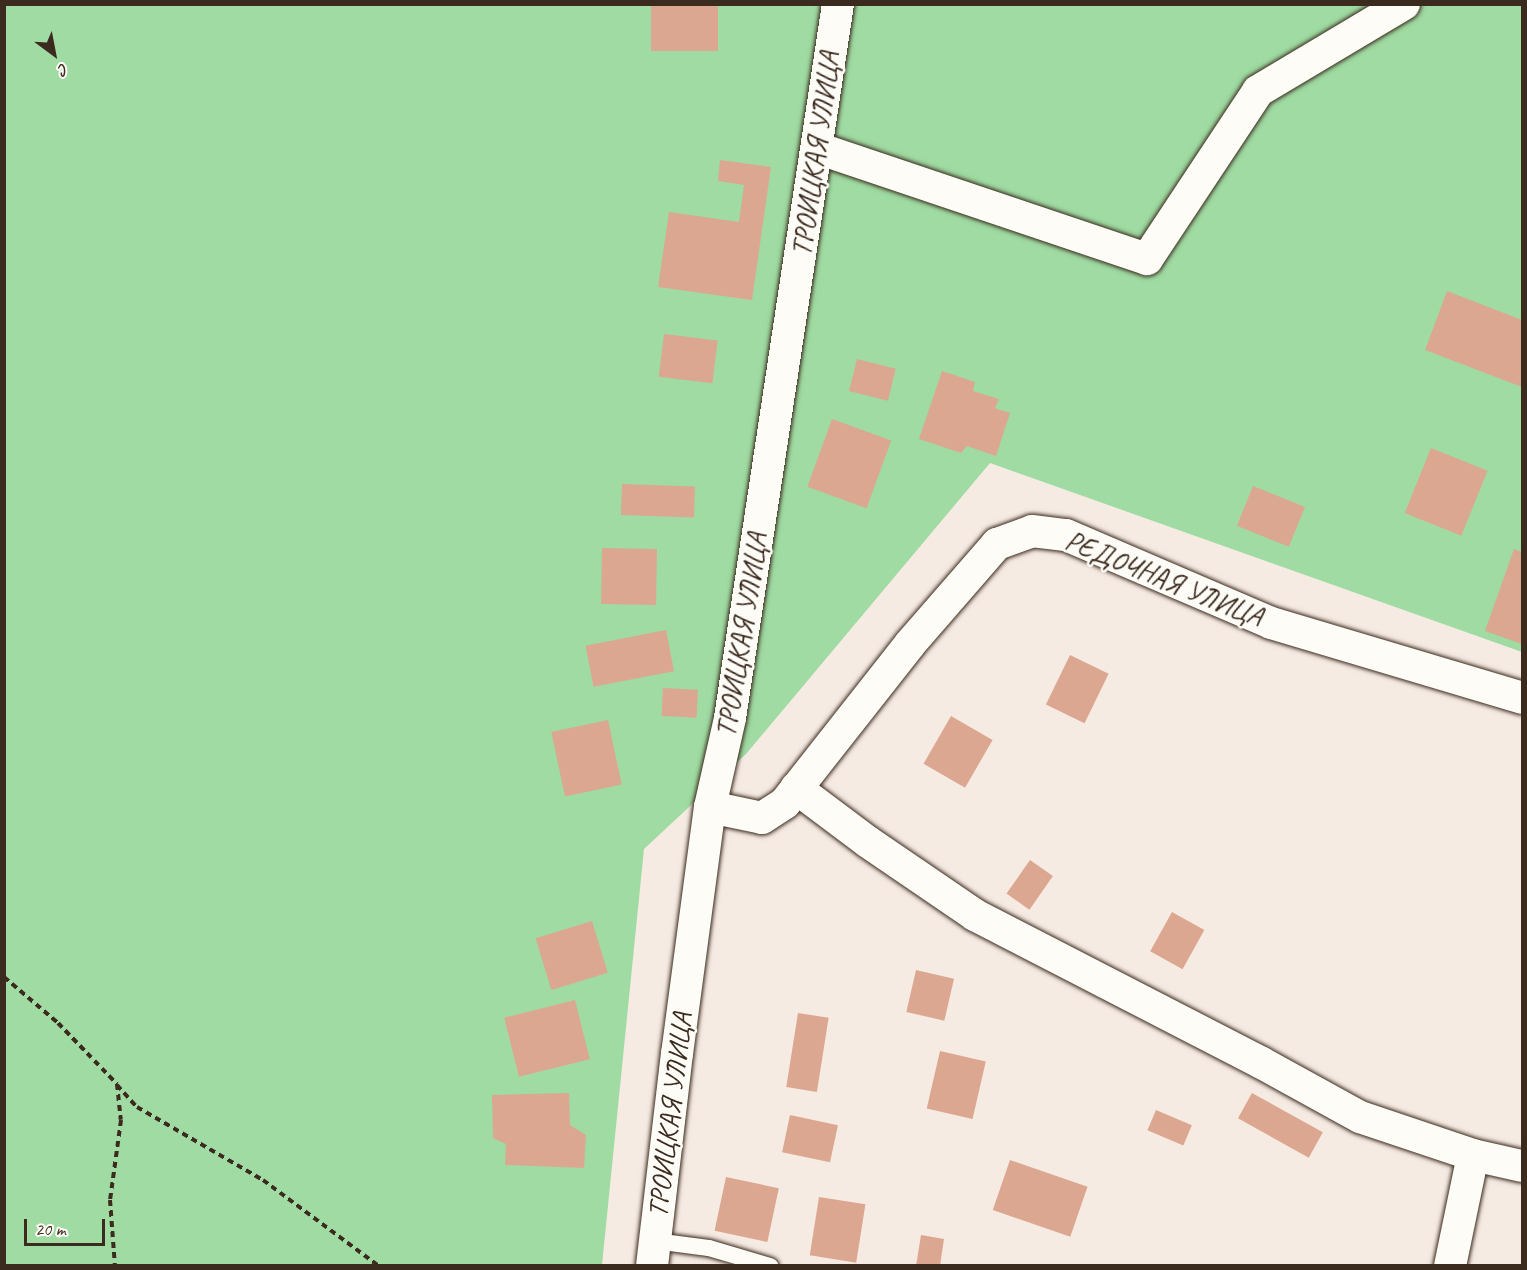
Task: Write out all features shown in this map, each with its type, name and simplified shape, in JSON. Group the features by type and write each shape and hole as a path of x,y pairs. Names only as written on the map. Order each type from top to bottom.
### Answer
{"street":[{"name":"ТРОИЦКАЯ УЛИЦА","path":"653,1253 676,1054 710,807 730,718 838,4"},
{"path":"817,148 1147,259 1258,92 1404,4"},
{"name":"РЕДОЧНАЯ УЛИЦА","path":"710,807 762,818 785,803 910,644 997,544 1032,531 1066,535 1271,623 1522,698"},
{"path":"796,788 867,842 975,915 1260,1062 1360,1117 1473,1155 1522,1166"},
{"path":"1450,1266 1473,1155"}],"lane":[{"path":"653,1253 709,1248 770,1266"}],"path":[{"path":"4,977 58,1023 137,1107 263,1180 380,1266"},
{"path":"115,1266 110,1200 121,1120 117,1084"}],"green space":[{"path":"5,5 1522,5 1522,652 990,463 746,754 644,849 602,1265 5,1266"}],"building":[{"path":"651,4 718,4 718,51 651,51"},
{"path":"720,160 771,167 752,300 658,287 669,212 739,222 744,185 718,181"},
{"path":"1447,291 1522,320 1522,387 1425,350"},
{"path":"664,334 718,341 712,383 659,377"},
{"path":"857,359 896,369 888,401 849,391"},
{"path":"942,371 975,382 973,391 999,399 995,408 1010,413 996,456 967,446 961,453 919,439"},
{"path":"832,419 891,441 867,508 807,487"},
{"path":"1431,448 1488,471 1461,536 1405,513"},
{"path":"622,484 695,487 694,518 621,515"},
{"path":"1253,486 1305,507 1289,547 1237,526"},
{"path":"602,548 657,549 656,605 601,604"},
{"path":"1514,549 1522,552 1522,644 1485,631"},
{"path":"666,630 674,671 594,687 586,646"},
{"path":"1070,655 1109,674 1085,723 1046,704"},
{"path":"663,688 698,690 696,718 662,716"},
{"path":"951,716 993,740 965,788 924,764"},
{"path":"608,720 622,785 565,797 551,732"},
{"path":"1030,860 1053,876 1029,910 1006,894"},
{"path":"1172,912 1204,930 1183,969 1150,951"},
{"path":"592,921 608,973 551,990 536,938"},
{"path":"916,970 954,979 944,1021 906,1012"},
{"path":"575,1000 590,1059 519,1077 504,1018"},
{"path":"798,1013 829,1018 817,1092 786,1087"},
{"path":"940,1051 986,1062 973,1119 927,1108"},
{"path":"569,1093 570,1125 586,1135 584,1168 505,1165 506,1144 493,1138 492,1095"},
{"path":"1252,1093 1323,1132 1309,1158 1238,1118"},
{"path":"1156,1110 1192,1125 1183,1145 1147,1130"},
{"path":"790,1115 838,1125 830,1162 782,1152"},
{"path":"1010,1160 1088,1187 1070,1237 993,1210"},
{"path":"726,1177 779,1188 767,1242 715,1231"},
{"path":"819,1197 865,1204 856,1263 810,1255"},
{"path":"921,1235 944,1239 940,1266 916,1266"}]}
